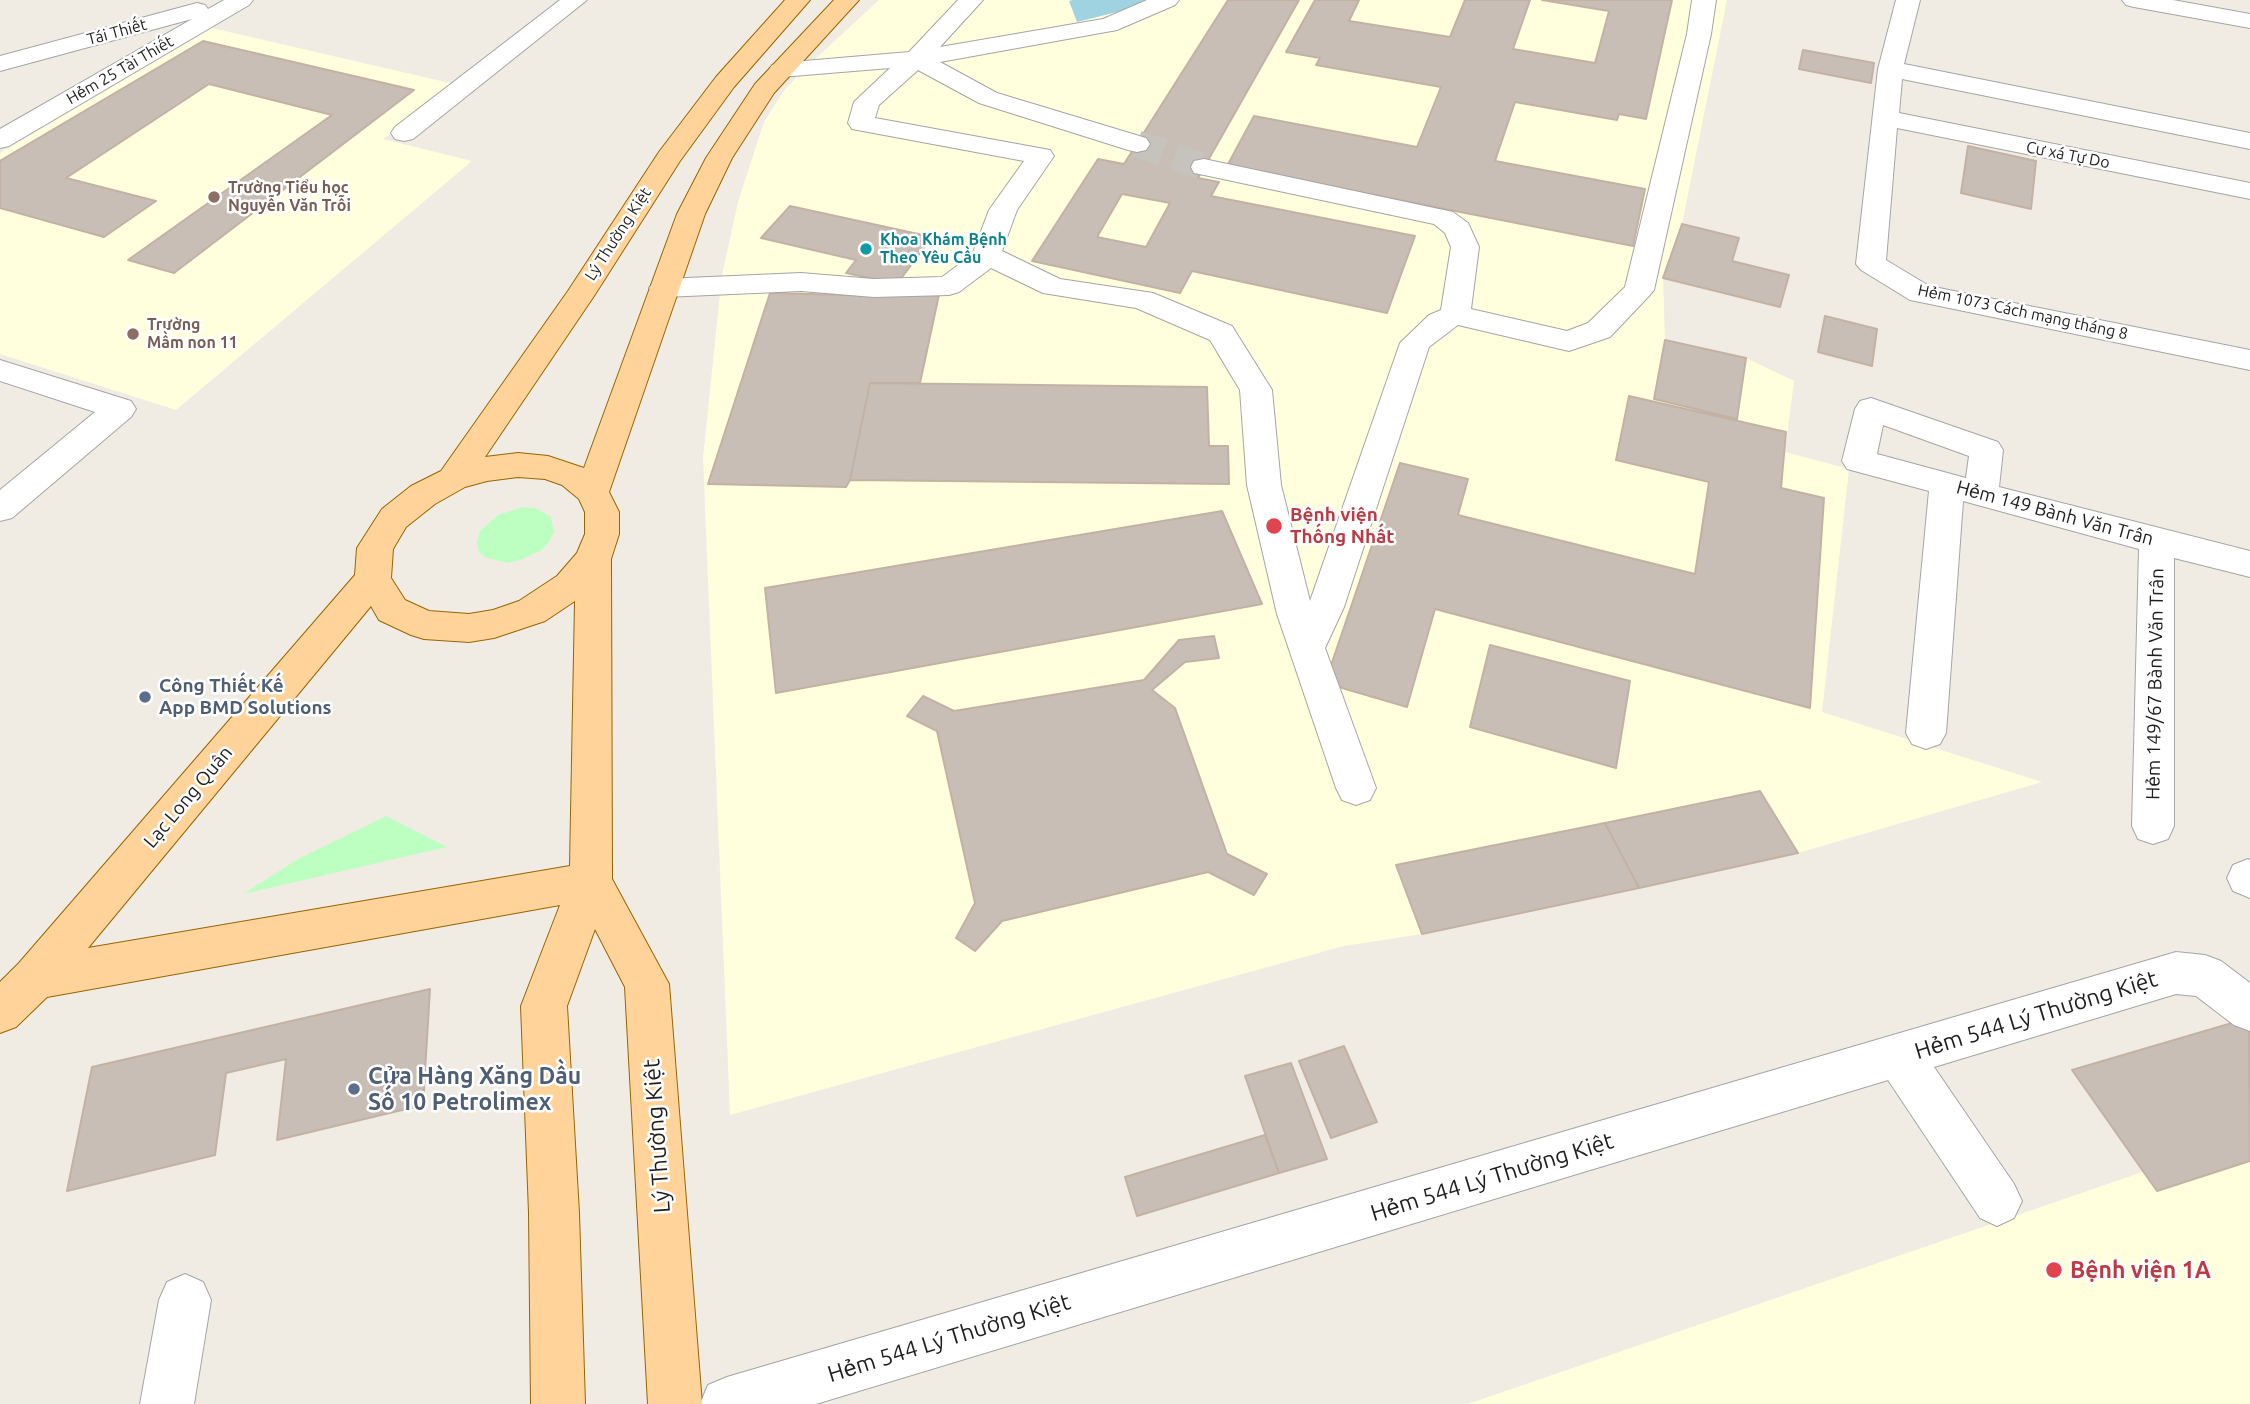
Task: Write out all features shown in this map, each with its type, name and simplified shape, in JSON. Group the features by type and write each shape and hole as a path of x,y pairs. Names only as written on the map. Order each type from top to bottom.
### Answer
{"main road":[{"name":"Lý Thường Kiệt","path":"453,479 579,296 668,158 725,82 798,0"},
{"path":"592,492 691,214 719,158 765,89 847,0"},
{"path":"518,465 538,467 574,477 592,492 602,512 602,534 593,559 570,586 532,611 494,624 469,628 424,625 392,610 373,579 375,548 394,518 422,495 453,479 485,469 518,465"},
{"name":"Lý Thường Kiệt","path":"558,1404 554,1213 544,1006 591,881 593,559"},
{"name":"Lạc Long Quân","path":"0,1012 34,978 373,579"},
{"name":"Lý Thường Kiệt","path":"591,881 647,984 675,1404"},
{"path":"34,978 591,881"}],"street":[{"name":"Hẻm 25 Tài Thiết","path":"0,140 241,0"},
{"path":"404,133 575,0"},
{"path":"971,0 916,59 867,102 861,123 1041,156 1003,210 986,255 1053,287 1142,300 1221,333 1256,390 1264,485 1304,643 1356,788"},
{"path":"781,70 916,59 1109,25 1167,0"},
{"path":"1304,643 1313,637 1326,607 1415,344 1440,322 1455,315 1569,341 1598,330 1639,290 1699,34 1704,0"},
{"name":"Hẻm 1073 Cách mạng tháng 8","path":"1908,0 1890,69 1871,264 1920,293 2250,360"},
{"path":"2134,0 2250,21"},
{"name":"Tái Thiết","path":"0,64 220,2"},
{"path":"916,59 988,98 1137,144"},
{"path":"1890,69 2250,141"},
{"name":"Cư xá Tự Do","path":"1886,118 2250,191"},
{"path":"1205,167 1443,218 1458,229 1465,247 1455,315"},
{"path":"664,288 801,282 874,288 949,286 989,256"},
{"path":"0,370 120,409 0,509"},
{"name":"Hẻm 149 Bành Văn Trân","path":"1981,494 1986,450 1871,409 1859,461 1947,484 1981,494 2157,541 2250,564"},
{"path":"1926,733 1947,484"},
{"name":"Hẻm 149/67 Bành Văn Trân","path":"2153,826 2157,541"},
{"name":"Hẻm 544 Lý Thường Kiệt","path":"727,1404 2176,973 2205,976 2250,1010"},
{"path":"1899,1056 1997,1202"},
{"path":"167,1404 185,1300"}],"shaded area":[{"name":"Bệnh viện Thống Nhất","path":"879,0 1727,0 1682,224 1663,278 1665,340 1746,358 1794,381 1785,452 1849,469 1822,712 2042,782 1798,853 1422,934 1344,946 730,1115 703,458 722,275 738,202 764,122 785,89"},
{"name":"Trường Tiểu học Nguyễn Văn Trỗi","path":"212,28 454,84 383,139 472,161 176,410 0,354 0,153"},
{"name":"Bệnh viện 1A","path":"2250,1135 2250,1404 1468,1404"}],"green space":[{"path":"523,507 535,508 551,517 554,532 549,542 542,550 508,563 484,557 478,550 480,531 498,515"},
{"path":"386,816 447,847 243,894 298,859"}],"water":[{"path":"1149,0 1129,9 1077,22 1069,1"}],"building":[{"path":"1228,0 1299,0 1198,178 1219,182 1211,196 1415,236 1387,313 1192,271 1180,293 1032,261 1098,159 1124,164","holes":["1122,194 1170,203 1146,247 1097,237"]},
{"path":"1315,0 1359,0 1349,21 1450,37 1465,0 1530,0 1513,49 1595,63 1609,11 1542,0 1672,0 1646,119 1619,114 1617,120 1515,102 1495,161 1645,189 1633,246 1227,166 1254,116 1417,147 1441,87 1316,65 1320,58 1286,52"},
{"path":"203,41 414,90 174,273 128,260 332,115 209,84 66,178 156,201 104,237 0,208 0,161"},
{"path":"1803,50 1874,63 1871,83 1799,69"},
{"path":"1968,146 2036,161 2031,209 1961,193"},
{"name":"Khoa Khám Bệnh Theo Yêu Cầu","path":"790,206 932,237 897,284 846,273 856,260 761,238"},
{"path":"1682,224 1739,238 1732,261 1789,275 1780,307 1663,278"},
{"path":"940,290 920,383 870,383 850,480 846,487 708,484 770,293 887,296"},
{"path":"1825,316 1877,329 1872,366 1818,352"},
{"path":"1665,340 1746,358 1737,419 1654,399"},
{"path":"870,383 1207,387 1209,446 1228,446 1229,484 850,480"},
{"path":"1629,396 1786,432 1781,488 1824,498 1810,708 1435,609 1407,707 1325,683 1400,463 1468,479 1458,515 1695,574 1709,482 1616,460"},
{"path":"1222,511 1262,604 776,693 765,588"},
{"path":"1214,636 1219,658 1185,662 1152,690 1175,708 1227,854 1267,874 1254,895 1208,872 1002,921 975,951 956,938 975,903 937,731 907,716 923,696 954,711 1144,680 1179,640"},
{"path":"1490,645 1630,681 1616,768 1470,727"},
{"path":"1760,791 1798,853 1639,888 1605,823"},
{"path":"1605,823 1639,888 1422,934 1396,865"},
{"name":"Cửa Hàng Xăng Dầu Số 10 Petrolimex","path":"430,989 423,1105 277,1140 286,1059 226,1073 215,1155 67,1191 92,1067"},
{"path":"2249,1018 2250,1161 2157,1191 2072,1070"},
{"path":"1344,1046 1377,1122 1331,1138 1299,1061"},
{"path":"1291,1063 1327,1159 1279,1173 1245,1076"},
{"path":"1265,1135 1279,1173 1137,1216 1125,1177"}],"tunnel":[{"path":"1137,144 1204,167"}],"place":[{"name":"Trường Tiểu học Nguyễn Văn Trỗi","path":"214,197"},
{"name":"Khoa Khám Bệnh Theo Yêu Cầu","path":"866,249"},
{"name":"Trường Mầm non 11","path":"133,334"},
{"name":"Bệnh viện Thống Nhất","path":"1274,526"},
{"name":"Công Thiết Kế App BMD Solutions","path":"145,697"},
{"name":"Cửa Hàng Xăng Dầu Số 10 Petrolimex","path":"354,1089"},
{"name":"Bệnh viện 1A","path":"2054,1270"}]}
